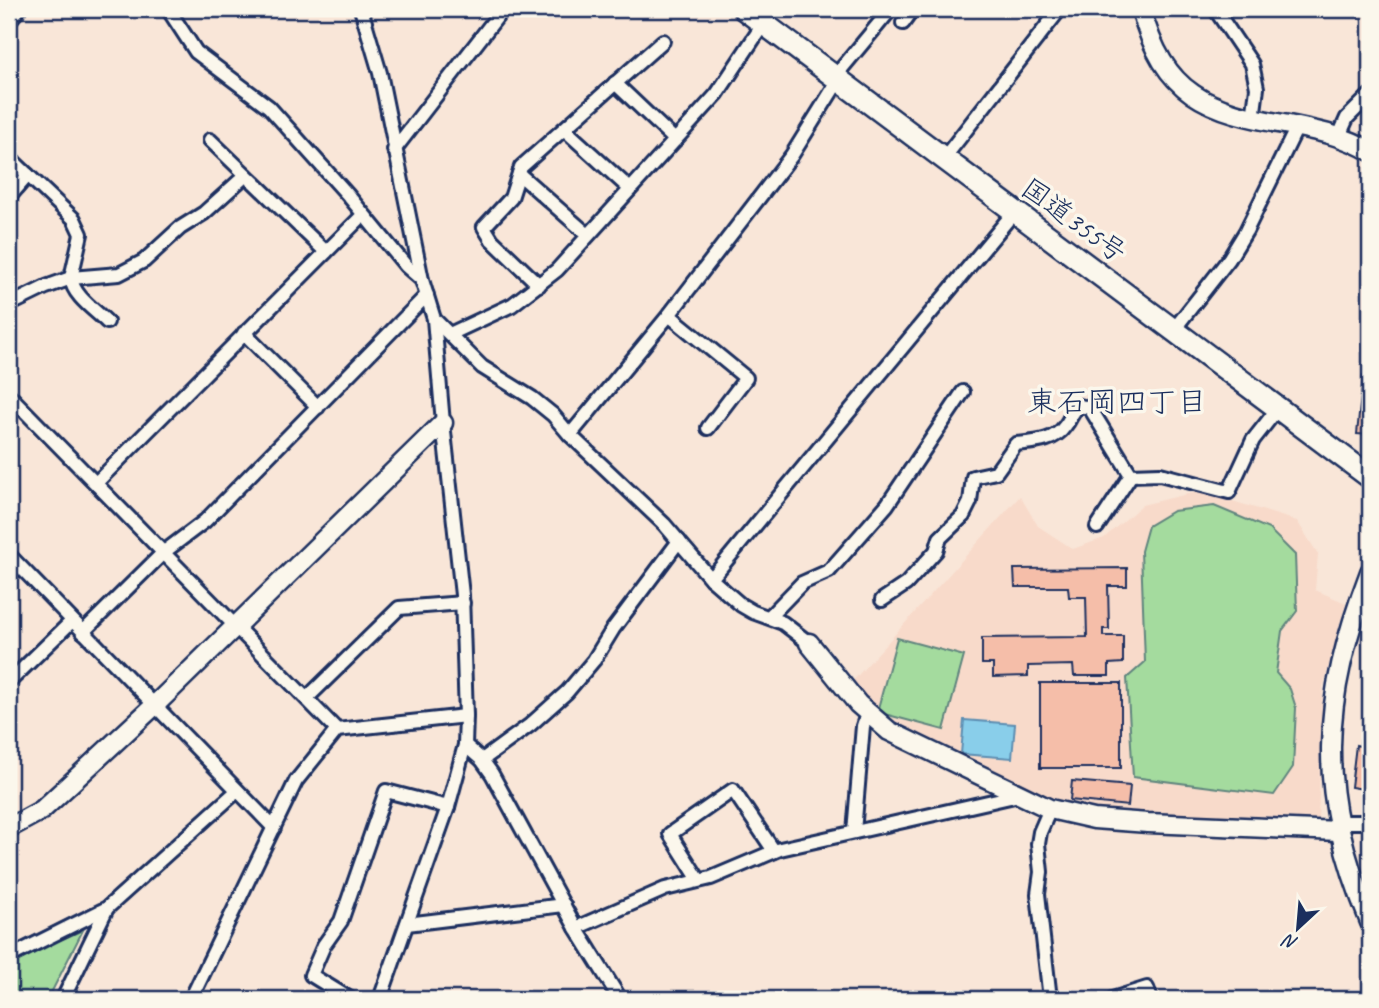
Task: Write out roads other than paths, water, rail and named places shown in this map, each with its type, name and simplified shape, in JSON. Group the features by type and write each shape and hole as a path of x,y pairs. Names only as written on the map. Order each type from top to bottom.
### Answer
{"highway":[{"name":"国道355号","path":"744,9 1175,328 1370,477"}],"street":[{"path":"9,21 19,9"},
{"path":"168,9 196,52 269,107 347,194 406,266 422,280"},
{"path":"362,9 380,73 422,280 434,319 463,603 466,716 465,745 448,807 380,999"},
{"path":"394,150 503,9"},
{"path":"570,435 669,315 793,155 842,68 891,9"},
{"path":"903,23 914,9"},
{"path":"944,158 1059,9"},
{"path":"1141,9 1155,49 1168,71 1186,90 1218,108 1253,119 1339,136 1370,151"},
{"path":"1215,9 1252,64 1257,88 1253,119"},
{"path":"450,334 512,306 557,270 717,94 764,23"},
{"path":"539,285 492,240 484,227 511,198 521,167 663,41"},
{"path":"615,83 675,140"},
{"path":"1339,136 1347,118 1370,94"},
{"path":"1175,328 1229,259 1246,231 1297,127"},
{"path":"564,129 630,189"},
{"path":"210,140 326,252"},
{"path":"9,157 74,219 81,234 71,278 72,285 107,322"},
{"path":"519,174 588,235"},
{"path":"9,197 28,175"},
{"path":"9,305 47,286 71,278 119,274 144,261 246,175"},
{"path":"711,579 1015,211"},
{"path":"96,483 362,215"},
{"path":"83,632 164,552 205,521 426,295"},
{"path":"669,315 746,378 708,428"},
{"path":"434,319 466,354 482,367 532,398 553,415 570,435 679,541 711,579 753,612 797,632 867,714 911,743 1050,809 1094,819 1148,823 1338,826 1370,821"},
{"path":"244,333 318,407"},
{"path":"769,617 803,583 829,571 887,505 963,392"},
{"path":"9,395 337,730"},
{"path":"882,600 906,584 936,551 940,538 963,516 970,502 973,477 996,472 1016,444 1052,438 1065,427 1073,411 1079,406 1090,408 1131,475"},
{"path":"1131,475 1160,474 1228,492 1253,440 1279,407"},
{"path":"9,828 42,810 154,706 443,423"},
{"path":"1097,527 1131,475"},
{"path":"482,760 530,725 567,692 594,660 613,629 679,541"},
{"path":"9,555 274,828"},
{"path":"1370,572 1344,649 1332,715 1330,774 1338,826 1357,891 1370,922"},
{"path":"307,698 399,608 463,603"},
{"path":"9,682 72,621"},
{"path":"854,832 863,726 867,714"},
{"path":"191,999 296,781 337,730 466,716"},
{"path":"465,745 482,760 576,928 620,999"},
{"path":"350,999 311,975 324,945 341,921 386,790 448,807"},
{"path":"699,880 670,834 733,790 774,851"},
{"path":"9,957 107,908 237,791"},
{"path":"576,928 665,889 699,880 774,851 1019,796"},
{"path":"1050,809 1038,844 1041,872 1038,894 1050,999"},
{"path":"407,924 564,905"},
{"path":"63,999 107,908"},
{"path":"1112,999 1147,988 1151,999"}],"water":[{"path":"964,720 1015,724 1012,758 961,754"}],"district":[{"name":"東石岡四丁目","path":"1117,402"}]}
